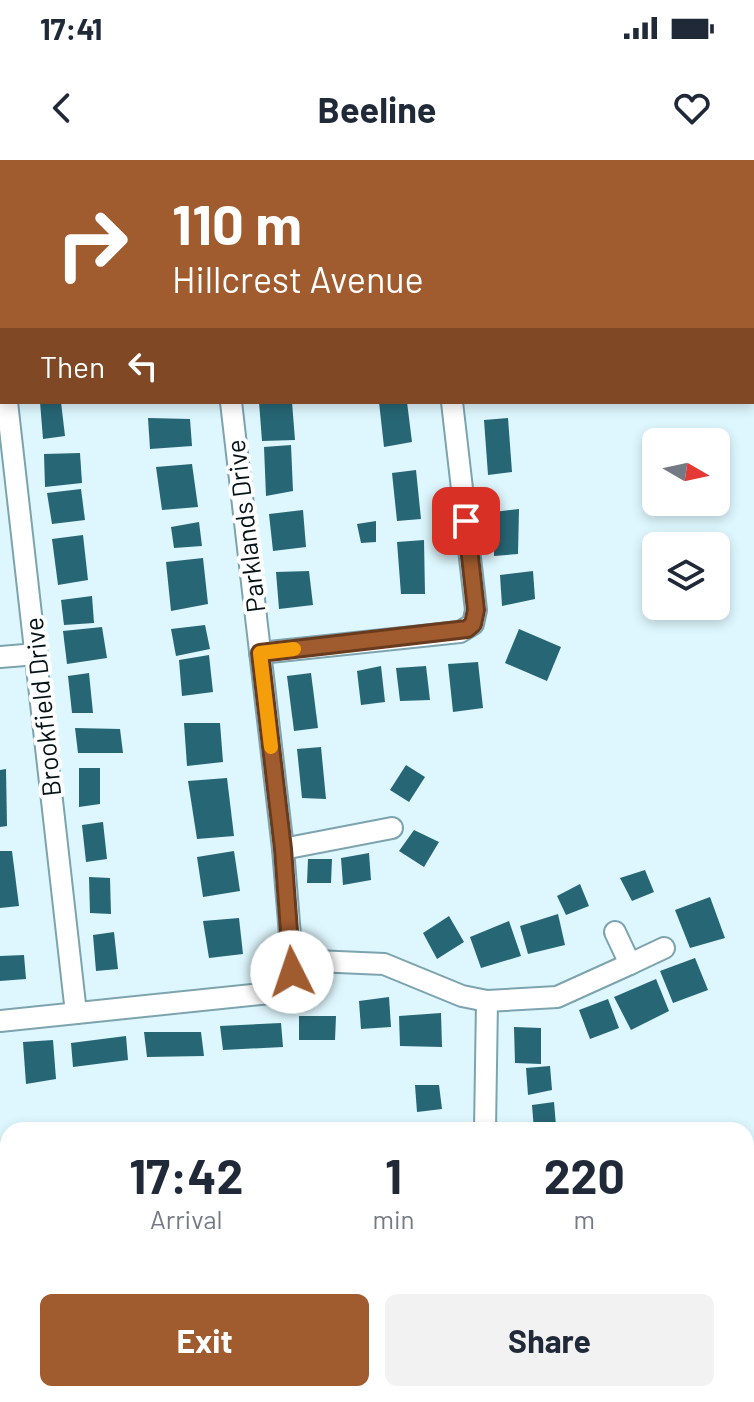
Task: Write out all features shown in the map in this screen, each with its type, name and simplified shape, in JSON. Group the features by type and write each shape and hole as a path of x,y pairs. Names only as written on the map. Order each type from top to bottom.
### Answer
{"street":[{"name":"Brookfield Drive","path":"7,404 76,1013"},
{"name":"Parklands Drive","path":"76,1013 270,993 288,983 292,972 283,849 231,404"},
{"path":"260,653 460,632 473,624 476,610 452,404"},
{"path":"0,657 37,654"},
{"path":"283,849 392,828"},
{"path":"615,932 630,964"},
{"path":"292,960 384,964 462,996 487,1001 557,997 664,948"},
{"path":"485,1122 487,1001"},
{"path":"0,1021 76,1013"}],"building":[{"path":"40,404 61,404 65,436 43,439"},
{"path":"259,404 292,404 295,440 262,441"},
{"path":"379,404 407,404 412,442 384,447"},
{"path":"148,418 190,419 192,446 150,449"},
{"path":"508,418 512,472 488,475 484,420"},
{"path":"291,445 293,491 266,496 264,447"},
{"path":"80,453 82,483 45,487 44,454"},
{"path":"192,464 198,507 162,510 156,467"},
{"path":"416,470 421,519 397,521 392,473"},
{"path":"81,489 85,520 52,524 47,493"},
{"path":"519,509 518,554 494,556 494,512"},
{"path":"303,510 306,547 273,551 269,514"},
{"path":"376,521 376,542 361,543 357,524"},
{"path":"199,522 202,546 174,548 171,527"},
{"path":"83,535 88,580 58,585 52,539"},
{"path":"424,540 425,594 401,594 397,542"},
{"path":"203,558 208,604 171,611 166,562"},
{"path":"309,571 313,605 279,609 276,572"},
{"path":"533,571 535,599 502,606 500,575"},
{"path":"92,596 94,623 64,625 61,600"},
{"path":"205,625 210,649 176,656 171,629"},
{"path":"102,627 107,658 67,664 63,631"},
{"path":"519,629 561,647 547,681 505,663"},
{"path":"209,655 213,692 182,696 179,660"},
{"path":"478,662 483,708 453,712 448,664"},
{"path":"381,666 385,702 361,705 357,671"},
{"path":"426,666 430,700 400,701 396,668"},
{"path":"89,673 93,713 72,713 68,676"},
{"path":"311,673 318,728 294,731 287,676"},
{"path":"184,723 220,723 223,762 187,766"},
{"path":"75,728 120,729 123,753 78,753"},
{"path":"321,747 326,799 302,798 297,749"},
{"path":"406,765 425,777 409,802 390,790"},
{"path":"79,768 100,768 100,804 79,807"},
{"path":"6,769 7,826 0,827 0,770"},
{"path":"227,778 234,836 197,839 188,781"},
{"path":"103,822 107,859 86,862 82,825"},
{"path":"414,830 439,842 424,867 399,851"},
{"path":"0,851 12,851 19,906 0,908"},
{"path":"234,851 240,891 203,897 197,857"},
{"path":"369,853 371,880 343,885 341,858"},
{"path":"308,859 332,859 331,883 307,883"},
{"path":"645,870 654,892 632,901 620,878"},
{"path":"89,877 110,878 111,914 90,913"},
{"path":"580,884 589,906 566,915 557,896"},
{"path":"710,897 725,938 690,948 675,910"},
{"path":"558,914 565,945 528,954 520,926"},
{"path":"449,916 464,942 437,959 423,933"},
{"path":"239,918 243,954 209,958 203,921"},
{"path":"509,921 521,956 481,968 470,937"},
{"path":"114,932 118,969 96,971 93,935"},
{"path":"24,955 26,979 0,981 0,956"},
{"path":"695,958 708,990 673,1003 660,971"},
{"path":"656,979 669,1011 631,1030 614,997"},
{"path":"389,997 391,1027 361,1029 359,1001"},
{"path":"608,999 619,1028 590,1039 579,1010"},
{"path":"441,1013 442,1047 400,1046 399,1016"},
{"path":"299,1016 336,1016 335,1040 299,1040"},
{"path":"281,1023 283,1047 223,1050 220,1026"},
{"path":"514,1027 541,1028 541,1064 515,1063"},
{"path":"144,1032 201,1032 204,1056 147,1057"},
{"path":"126,1036 128,1060 73,1067 71,1043"},
{"path":"53,1040 56,1079 26,1084 23,1042"},
{"path":"550,1066 552,1090 528,1095 526,1068"},
{"path":"415,1085 439,1085 442,1109 417,1112"},
{"path":"554,1102 556,1122 533,1122 532,1105"}],"slow traffic":[{"path":"271,747 260,653 294,649"}],"route":[{"path":"292,972 283,849 260,653 467,629 473,624 476,610 466,521"}]}
